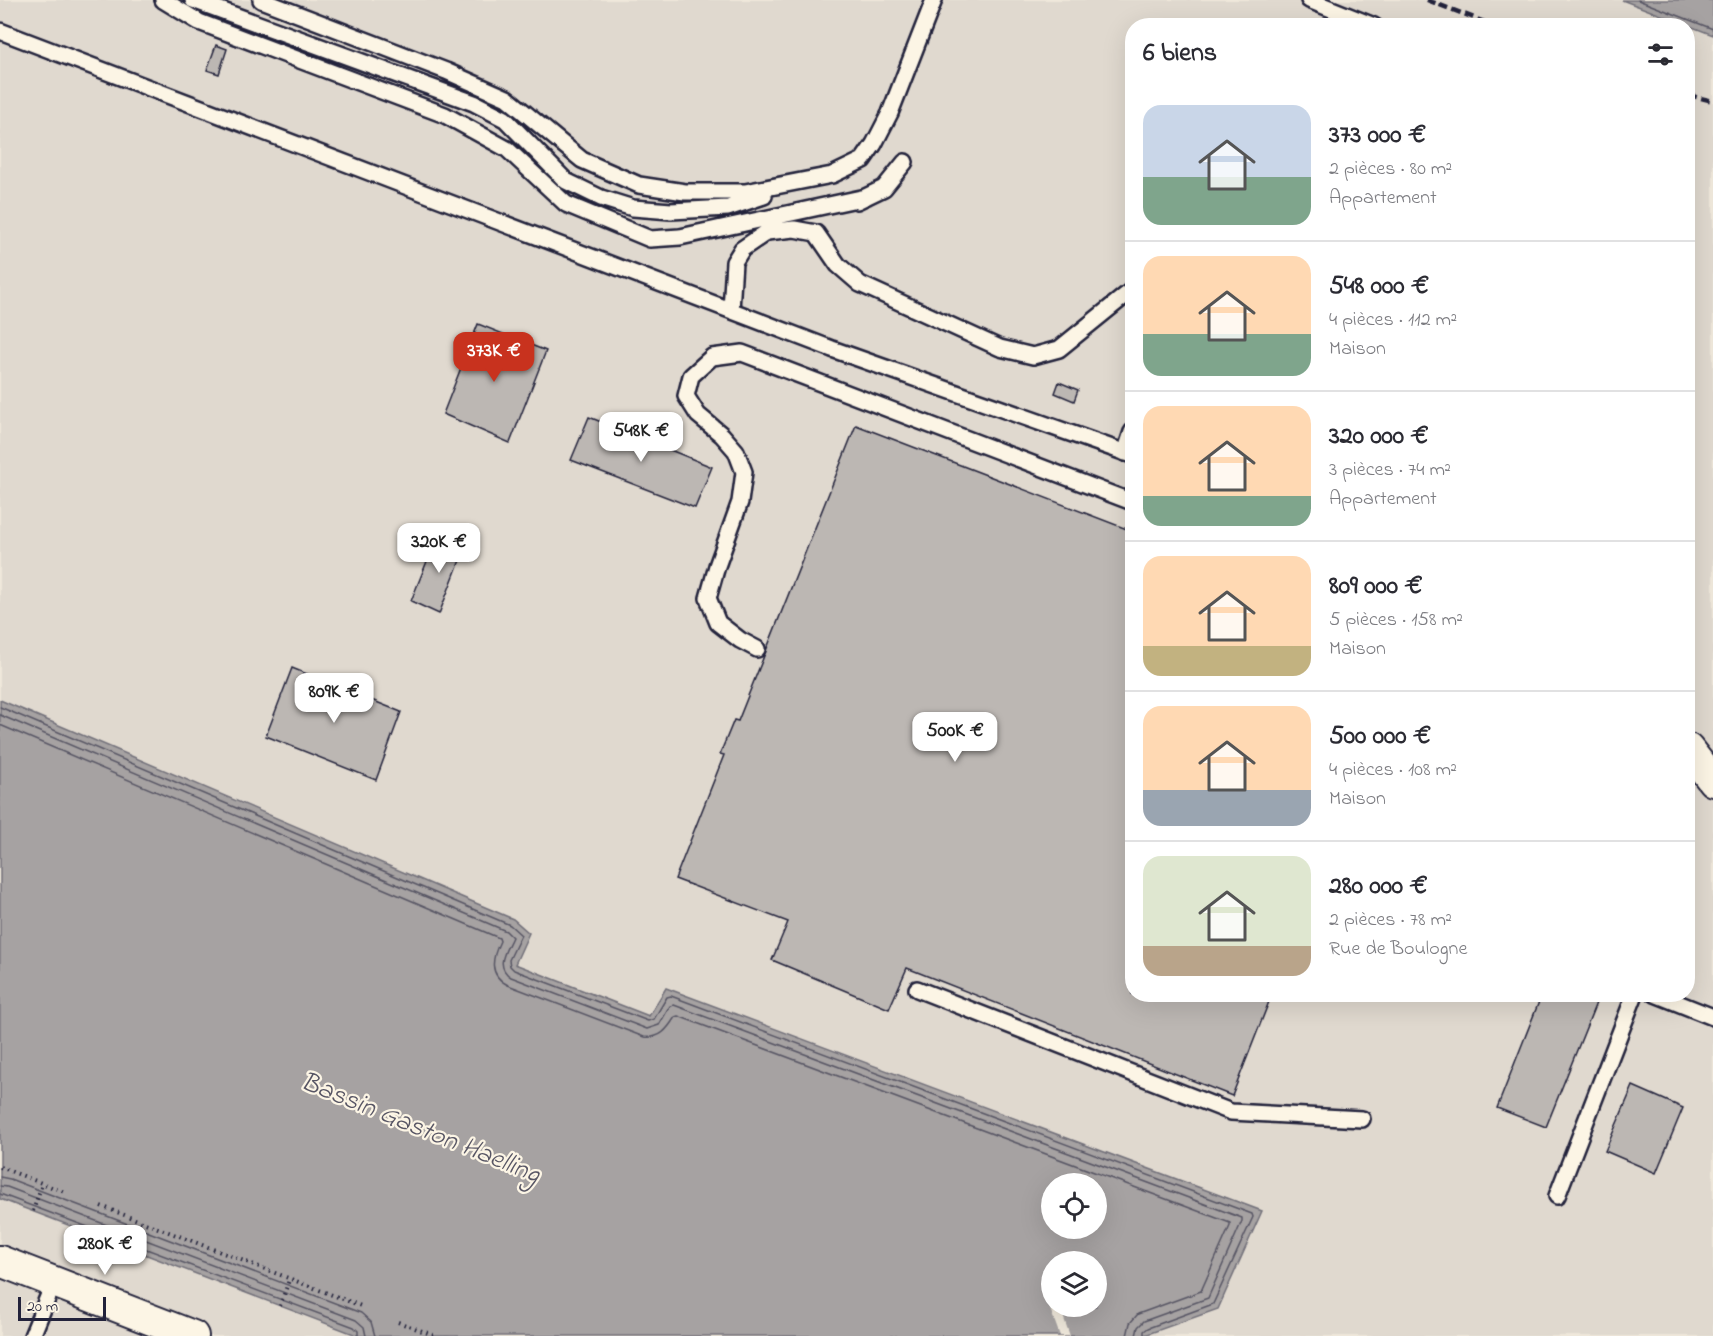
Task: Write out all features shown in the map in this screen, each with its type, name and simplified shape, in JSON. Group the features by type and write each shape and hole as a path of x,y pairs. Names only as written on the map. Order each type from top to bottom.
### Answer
{"street":[{"path":"1695,758 1713,781"},
{"path":"0,1261 193,1336"}],"lane":[{"path":"163,0 200,22 446,115 507,148 566,204 650,239 680,237 866,197"},
{"path":"193,0 474,103 505,119 566,181 601,198 633,208 671,211 728,208 832,174 863,160 890,113 934,0"},
{"path":"261,0 446,71 507,98 582,160 639,185 685,192 745,192 832,174"},
{"path":"1309,0 1354,18"},
{"path":"0,31 832,349 1125,453"},
{"path":"794,229 884,188 905,162"},
{"path":"730,310 734,262 742,249 767,232 794,229 816,233 837,265 860,284 1000,348 1033,356 1059,349 1125,296"},
{"path":"757,648 740,640 718,623 708,598 740,502 744,472 736,451 722,435 698,415 686,396 691,376 712,357 742,353 1125,499"},
{"path":"917,989 1231,1112 1362,1119"},
{"path":"1557,1196 1632,1002"},
{"path":"1675,1002 1713,1017"},
{"path":"32,1336 54,1282"}],"path":[{"path":"0,1167 67,1193"},
{"path":"33,1211 43,1184"},
{"path":"101,1206 361,1306"},
{"path":"280,1306 289,1280"},
{"path":"398,1322 436,1336"}],"shaded area":[{"path":"0,0 1713,0 1713,1336 0,1336"}],"water":[{"path":"1622,0 1713,0 1713,35 1695,28 1695,18 1669,18"},
{"name":"Bassin Gaston Haelling","path":"0,700 513,919 529,933 515,964 649,1016 666,988 1262,1211 1218,1309 1142,1336 359,1336 0,1199"}],"pier":[{"path":"1053,1317 1063,1317 1070,1336 1060,1336"}],"building":[{"path":"216,45 227,49 219,74 207,70"},
{"path":"478,324 546,351 510,443 443,414"},
{"path":"1059,382 1078,390 1074,401 1055,393"},
{"path":"589,417 712,467 695,508 571,460"},
{"path":"856,425 1125,528 1125,1002 1269,1002 1232,1096 907,968 889,1009 772,960 788,922 675,879 724,755 720,754 734,720 738,721"},
{"path":"438,534 466,545 439,614 411,601"},
{"path":"292,668 401,712 376,780 266,736"},
{"path":"1539,1002 1596,1003 1546,1127 1497,1108"},
{"path":"1633,1086 1683,1108 1656,1173 1605,1151"}],"railway":[{"path":"1427,0 1474,18"},
{"path":"1695,97 1713,101"}]}
